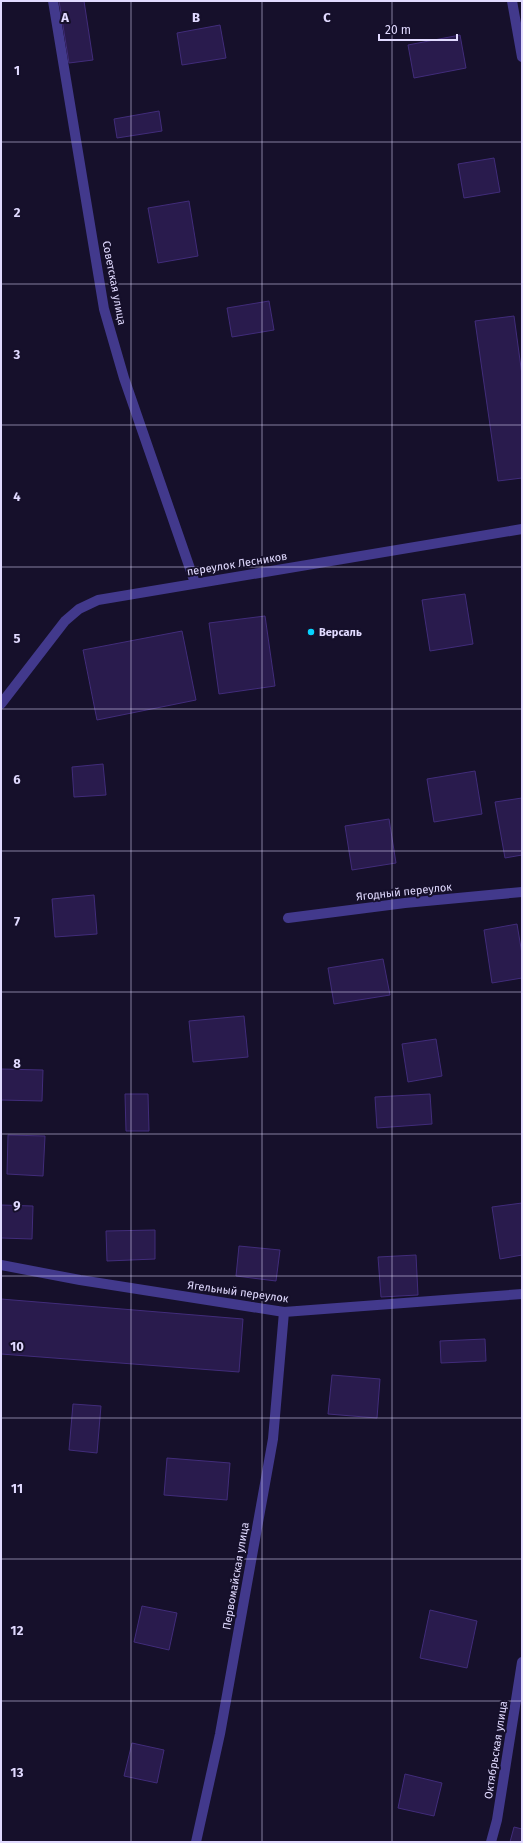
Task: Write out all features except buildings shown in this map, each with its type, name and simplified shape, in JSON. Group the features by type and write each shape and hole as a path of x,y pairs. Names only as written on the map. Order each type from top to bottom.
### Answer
{"street":[{"name":"Советская улица","path":"53,1 104,309 124,378 195,583"},
{"path":"512,1 522,57"},
{"name":"переулок Лесников","path":"1,704 65,621 79,609 98,600 522,529"},
{"name":"Ягодный переулок","path":"288,918 405,903 522,892"},
{"name":"Ягельный переулок","path":"1,1265 80,1280 284,1312 522,1294"},
{"name":"Первомайская улица","path":"196,1842 220,1734 273,1439 284,1312"},
{"name":"Октябрьская улица","path":"491,1842 497,1820 522,1662"}],"place":[{"name":"Версаль","path":"311,632"}]}
